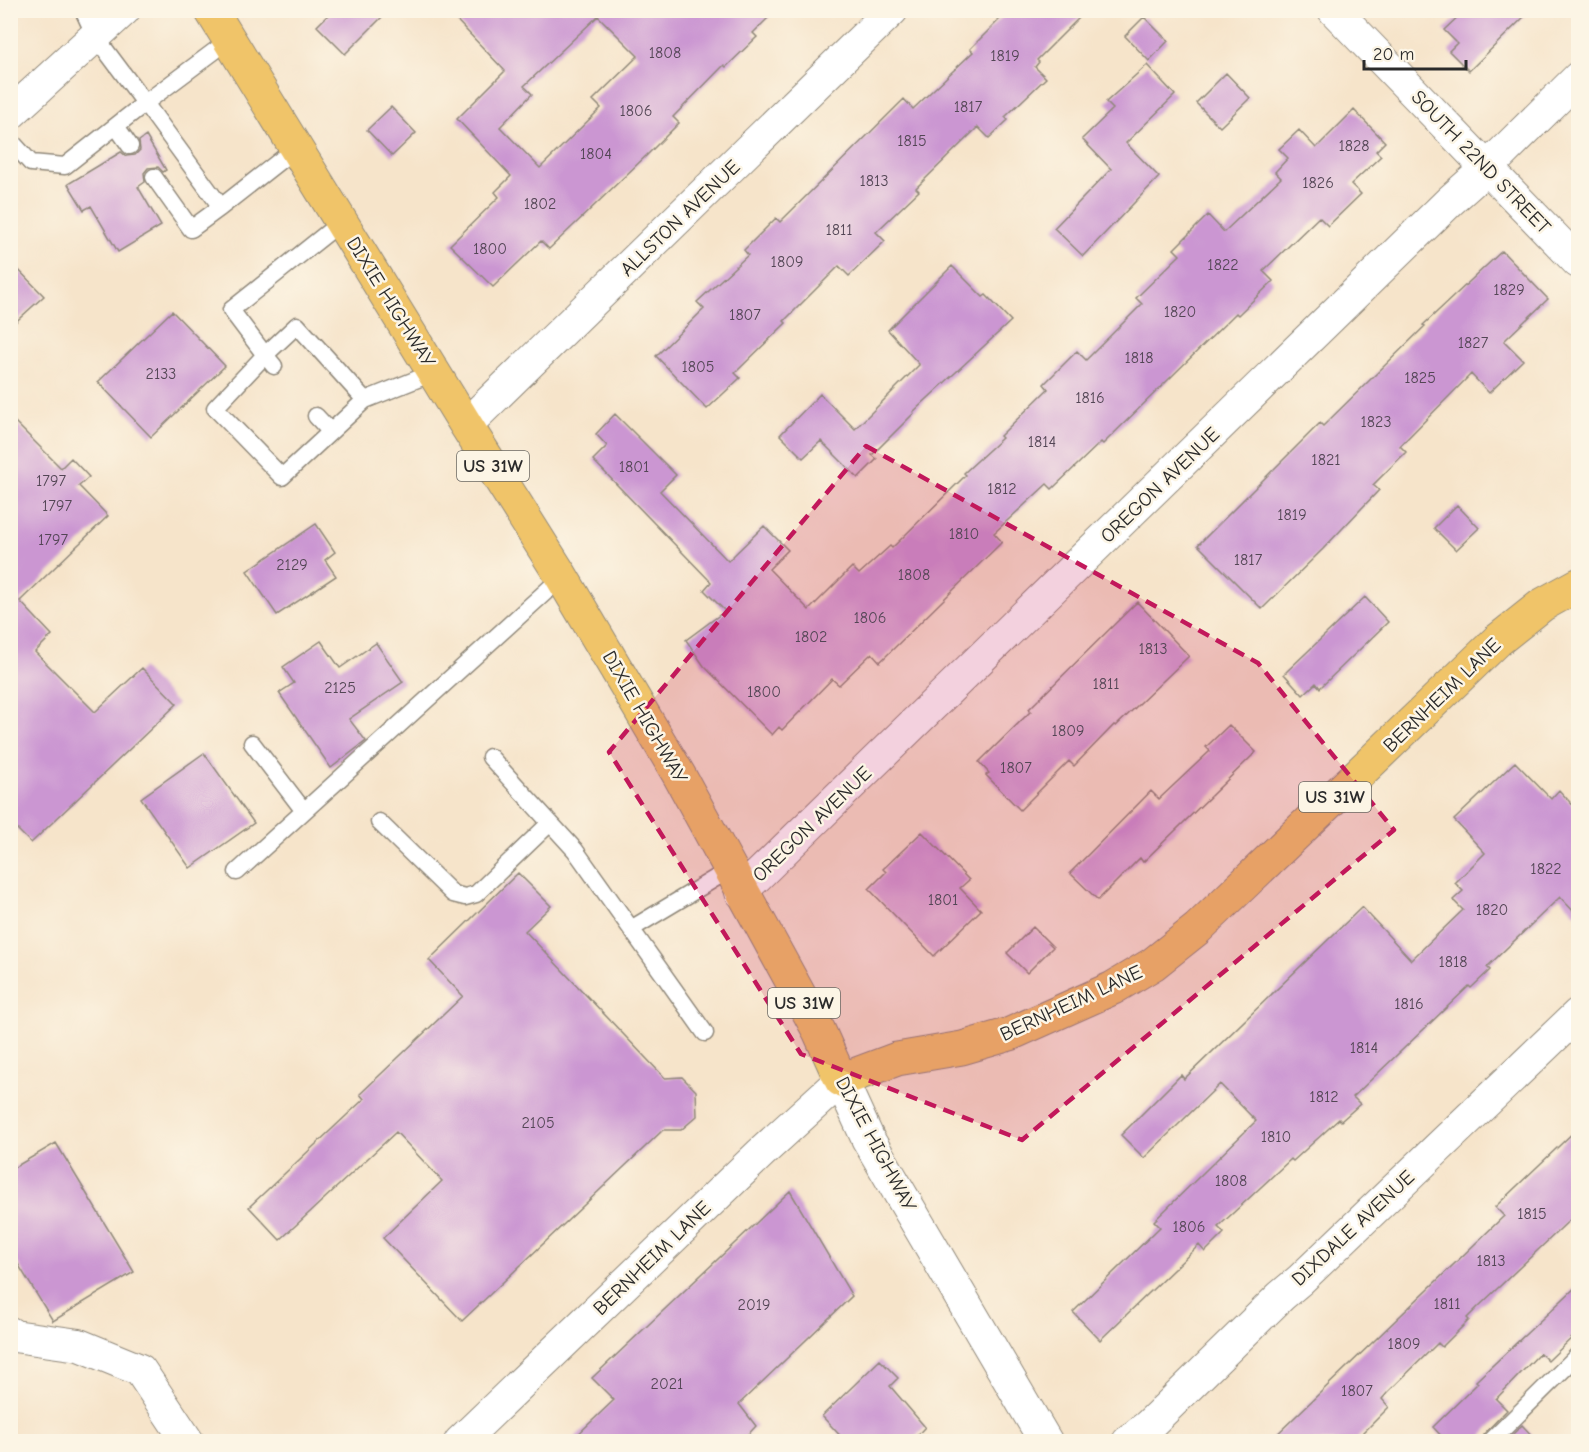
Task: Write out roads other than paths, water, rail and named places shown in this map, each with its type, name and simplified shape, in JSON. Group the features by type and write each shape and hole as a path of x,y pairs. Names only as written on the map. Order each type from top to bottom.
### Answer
{"main road":[{"name":"DIXIE HIGHWAY","path":"211,10 228,41 562,578 679,775 819,1031 842,1080"},
{"name":"BERNHEIM LANE","path":"842,1080 897,1059 962,1048 1010,1034 1113,988 1153,964 1197,929 1498,640 1542,605 1578,585"}],"street":[{"path":"10,114 89,23 124,10"},
{"name":"ALLSTON AVENUE","path":"466,425 892,10"},
{"name":"SOUTH 22ND STREET","path":"1334,10 1578,262"},
{"name":"OREGON AVENUE","path":"735,881 1487,168 1578,78"},
{"name":"DIXDALE AVENUE","path":"1128,1442 1149,1425 1281,1296 1578,1014"},
{"name":"BERNHEIM LANE","path":"460,1442 761,1153 842,1080"},
{"name":"DIXIE HIGHWAY","path":"842,1080 868,1139 1047,1442"},
{"path":"10,1333 14,1336 79,1345 140,1370 188,1442"}],"lane":[{"path":"89,23 221,207"},
{"path":"10,140 31,163 65,166 228,41"},
{"path":"116,126 130,146"},
{"path":"154,177 191,229 296,148"},
{"path":"270,360 231,310 341,222"},
{"path":"365,400 297,325 270,360 215,408 282,477 365,400 435,372"},
{"path":"316,416 330,431"},
{"path":"237,872 562,578"},
{"path":"252,743 304,811"},
{"path":"490,757 575,850 705,1033"},
{"path":"379,822 453,894 465,897 476,894 550,823"},
{"path":"632,929 735,881"},
{"path":"1490,1442 1578,1355"}]}
